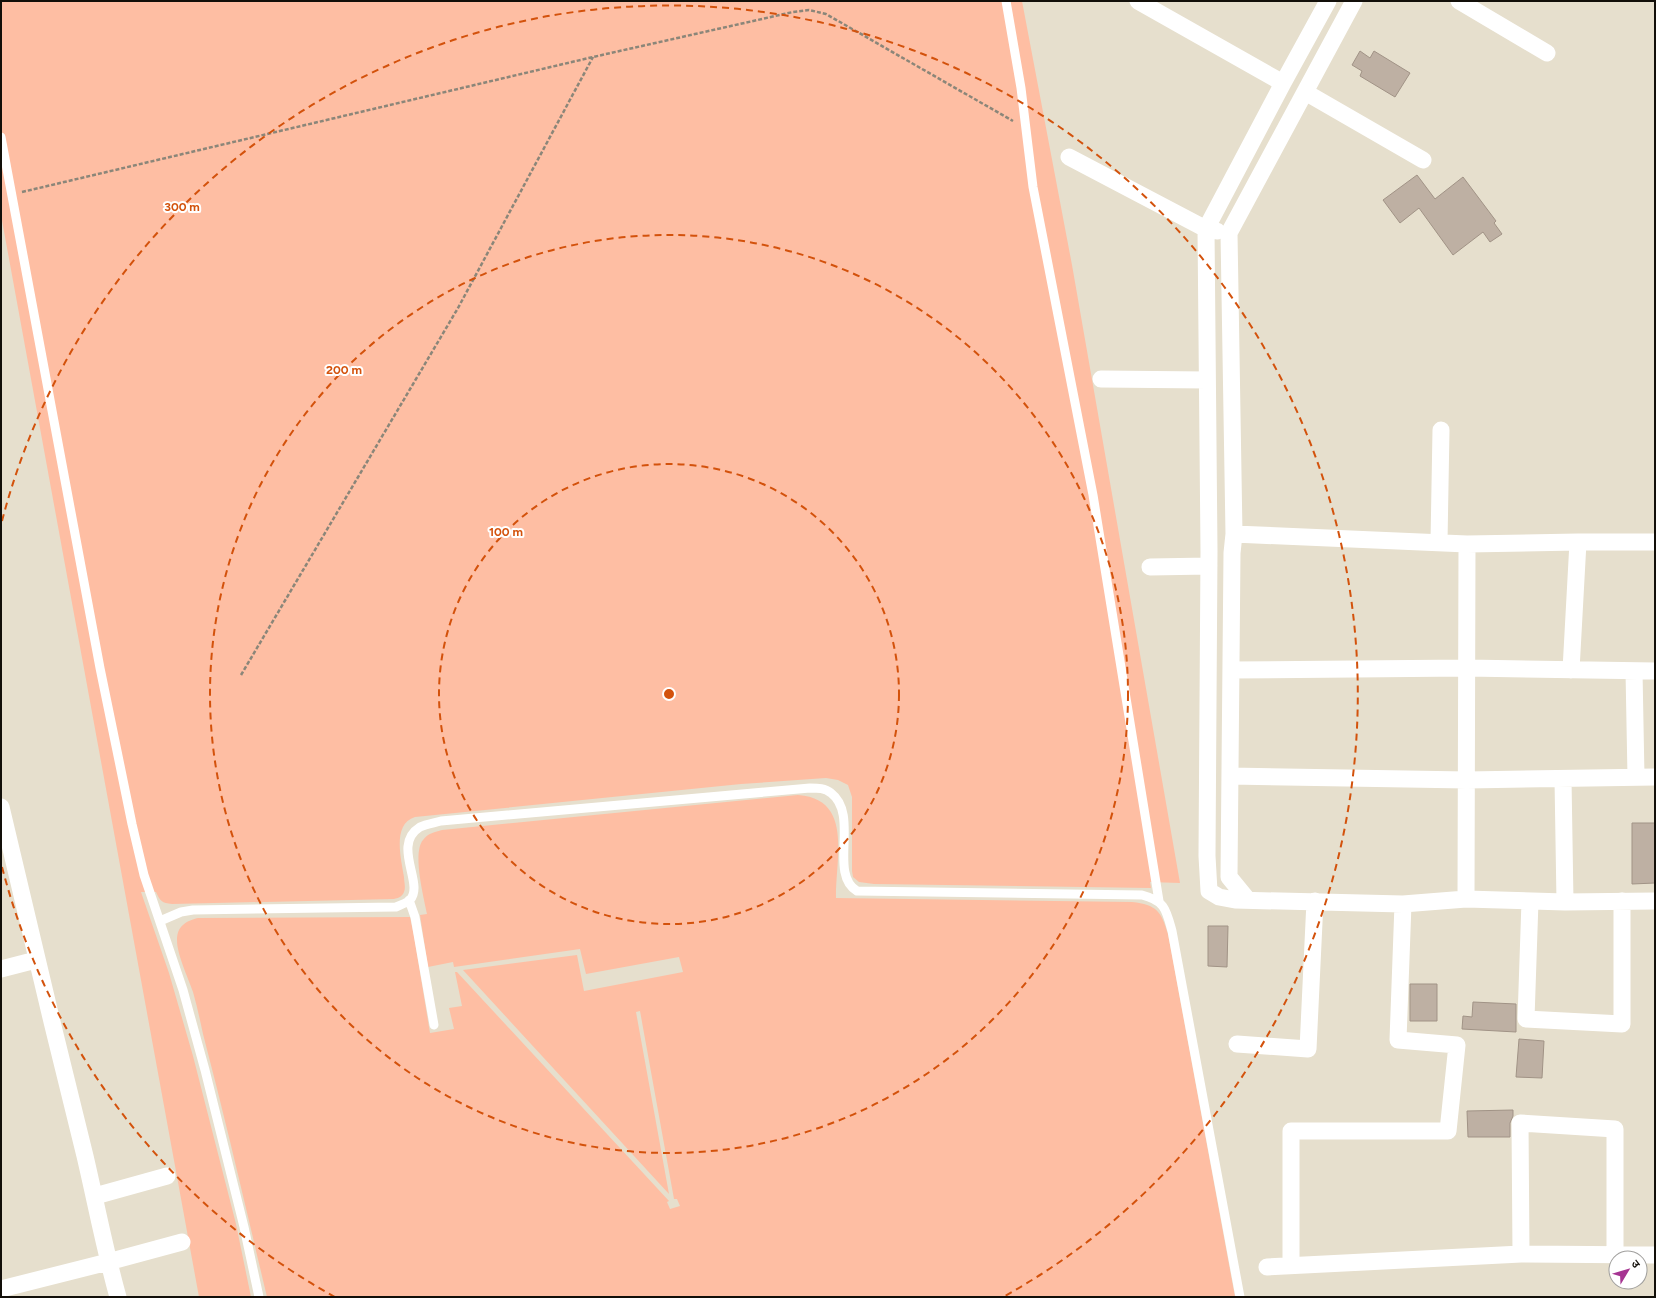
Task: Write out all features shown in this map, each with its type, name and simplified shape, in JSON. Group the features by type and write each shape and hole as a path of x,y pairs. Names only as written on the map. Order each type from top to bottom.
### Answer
{"street":[{"path":"1138,1 1283,83"},
{"path":"1328,1 1206,229 1209,559 1207,856 1209,891 1219,897 1235,900 1247,899 1403,904 1466,899 1565,902 1655,901"},
{"path":"1247,899 1229,877 1232,553 1234,534 1229,233 1354,1"},
{"path":"1459,1 1547,53"},
{"path":"1305,92 1423,160"},
{"path":"1069,158 1206,229 1229,233"},
{"path":"1101,378 1207,380"},
{"path":"1439,542 1440,430"},
{"path":"1234,534 1467,544 1655,542"},
{"path":"1571,670 1578,542"},
{"path":"1466,899 1467,544"},
{"path":"1150,567 1209,559 1232,553"},
{"path":"1231,670 1467,668 1655,671"},
{"path":"1634,670 1636,777"},
{"path":"1230,776 1467,780 1655,777"},
{"path":"1563,779 1565,902"},
{"path":"1,807 36,960 95,1196 108,1262 118,1297"},
{"path":"1237,1044 1308,1049 1315,901"},
{"path":"1530,901 1526,1018 1622,1024 1622,901"},
{"path":"1291,1266 1291,1131 1448,1131 1457,1045 1398,1040 1403,904"},
{"path":"1,969 36,960"},
{"path":"1521,1254 1520,1123 1615,1129 1615,1250"},
{"path":"95,1196 167,1176"},
{"path":"1,1289 182,1242"},
{"path":"1267,1267 1521,1254 1608,1254"}],"lane":[{"path":"1006,1 1021,88 1033,187 1093,495 1159,900 1168,916 1172,931 1240,1297"},
{"path":"1,137 103,683 140,859 183,990 205,1070 244,1227 259,1297"},
{"path":"160,921 181,912 193,910 396,907 409,900 413,895 414,889 408,842 413,833 420,827 429,824 472,818 810,788 823,789 832,793 839,803 844,817 844,875 851,887 857,891 1142,895 1159,900"},
{"path":"409,900 415,917 434,1025"}],"path":[{"path":"12,195 593,57 793,12 809,10 826,14 1026,128"},
{"path":"241,675 458,308 593,57"}],"shaded area":[{"path":"1,1 1022,1 1072,265 1180,883 1150,882 1151,888 874,884 859,882 853,877 852,871 852,797 848,785 838,780 826,778 741,784 415,817 408,821 403,827 401,834 400,852 405,888 402,895 394,899 172,904 162,901 156,892 141,892 169,973 193,1056 236,1224 251,1297 199,1297 1,215"},
{"path":"798,795 816,799 827,807 834,819 838,834 836,898 1132,902 1147,905 1157,910 1163,920 1168,934 1235,1297 267,1297 196,1002 177,946 177,935 183,925 198,918 410,917 430,1033 454,1029 449,1008 462,1006 455,972 457,972 669,1201 667,1202 670,1209 680,1206 677,1199 674,1199 640,1011 636,1012 669,1194 463,970 577,955 584,991 683,972 679,957 586,974 580,949 454,967 453,962 428,967 420,915 427,914 420,876 420,846 427,836 442,830"}],"building":[{"path":"1360,51 1370,58 1374,51 1410,73 1395,97 1360,76 1362,71 1352,65"},
{"path":"1417,175 1435,199 1463,177 1496,221 1494,223 1502,234 1490,242 1483,232 1453,255 1419,208 1400,223 1383,200"},
{"path":"1632,823 1655,823 1655,883 1632,884"},
{"path":"1208,926 1228,926 1227,967 1208,966"},
{"path":"1410,984 1437,984 1437,1021 1410,1021"},
{"path":"1473,1002 1516,1004 1516,1032 1462,1029 1463,1016 1472,1017"},
{"path":"1519,1039 1544,1041 1542,1078 1516,1077"},
{"path":"1513,1110 1513,1116 1510,1123 1510,1137 1468,1137 1467,1111"}]}
